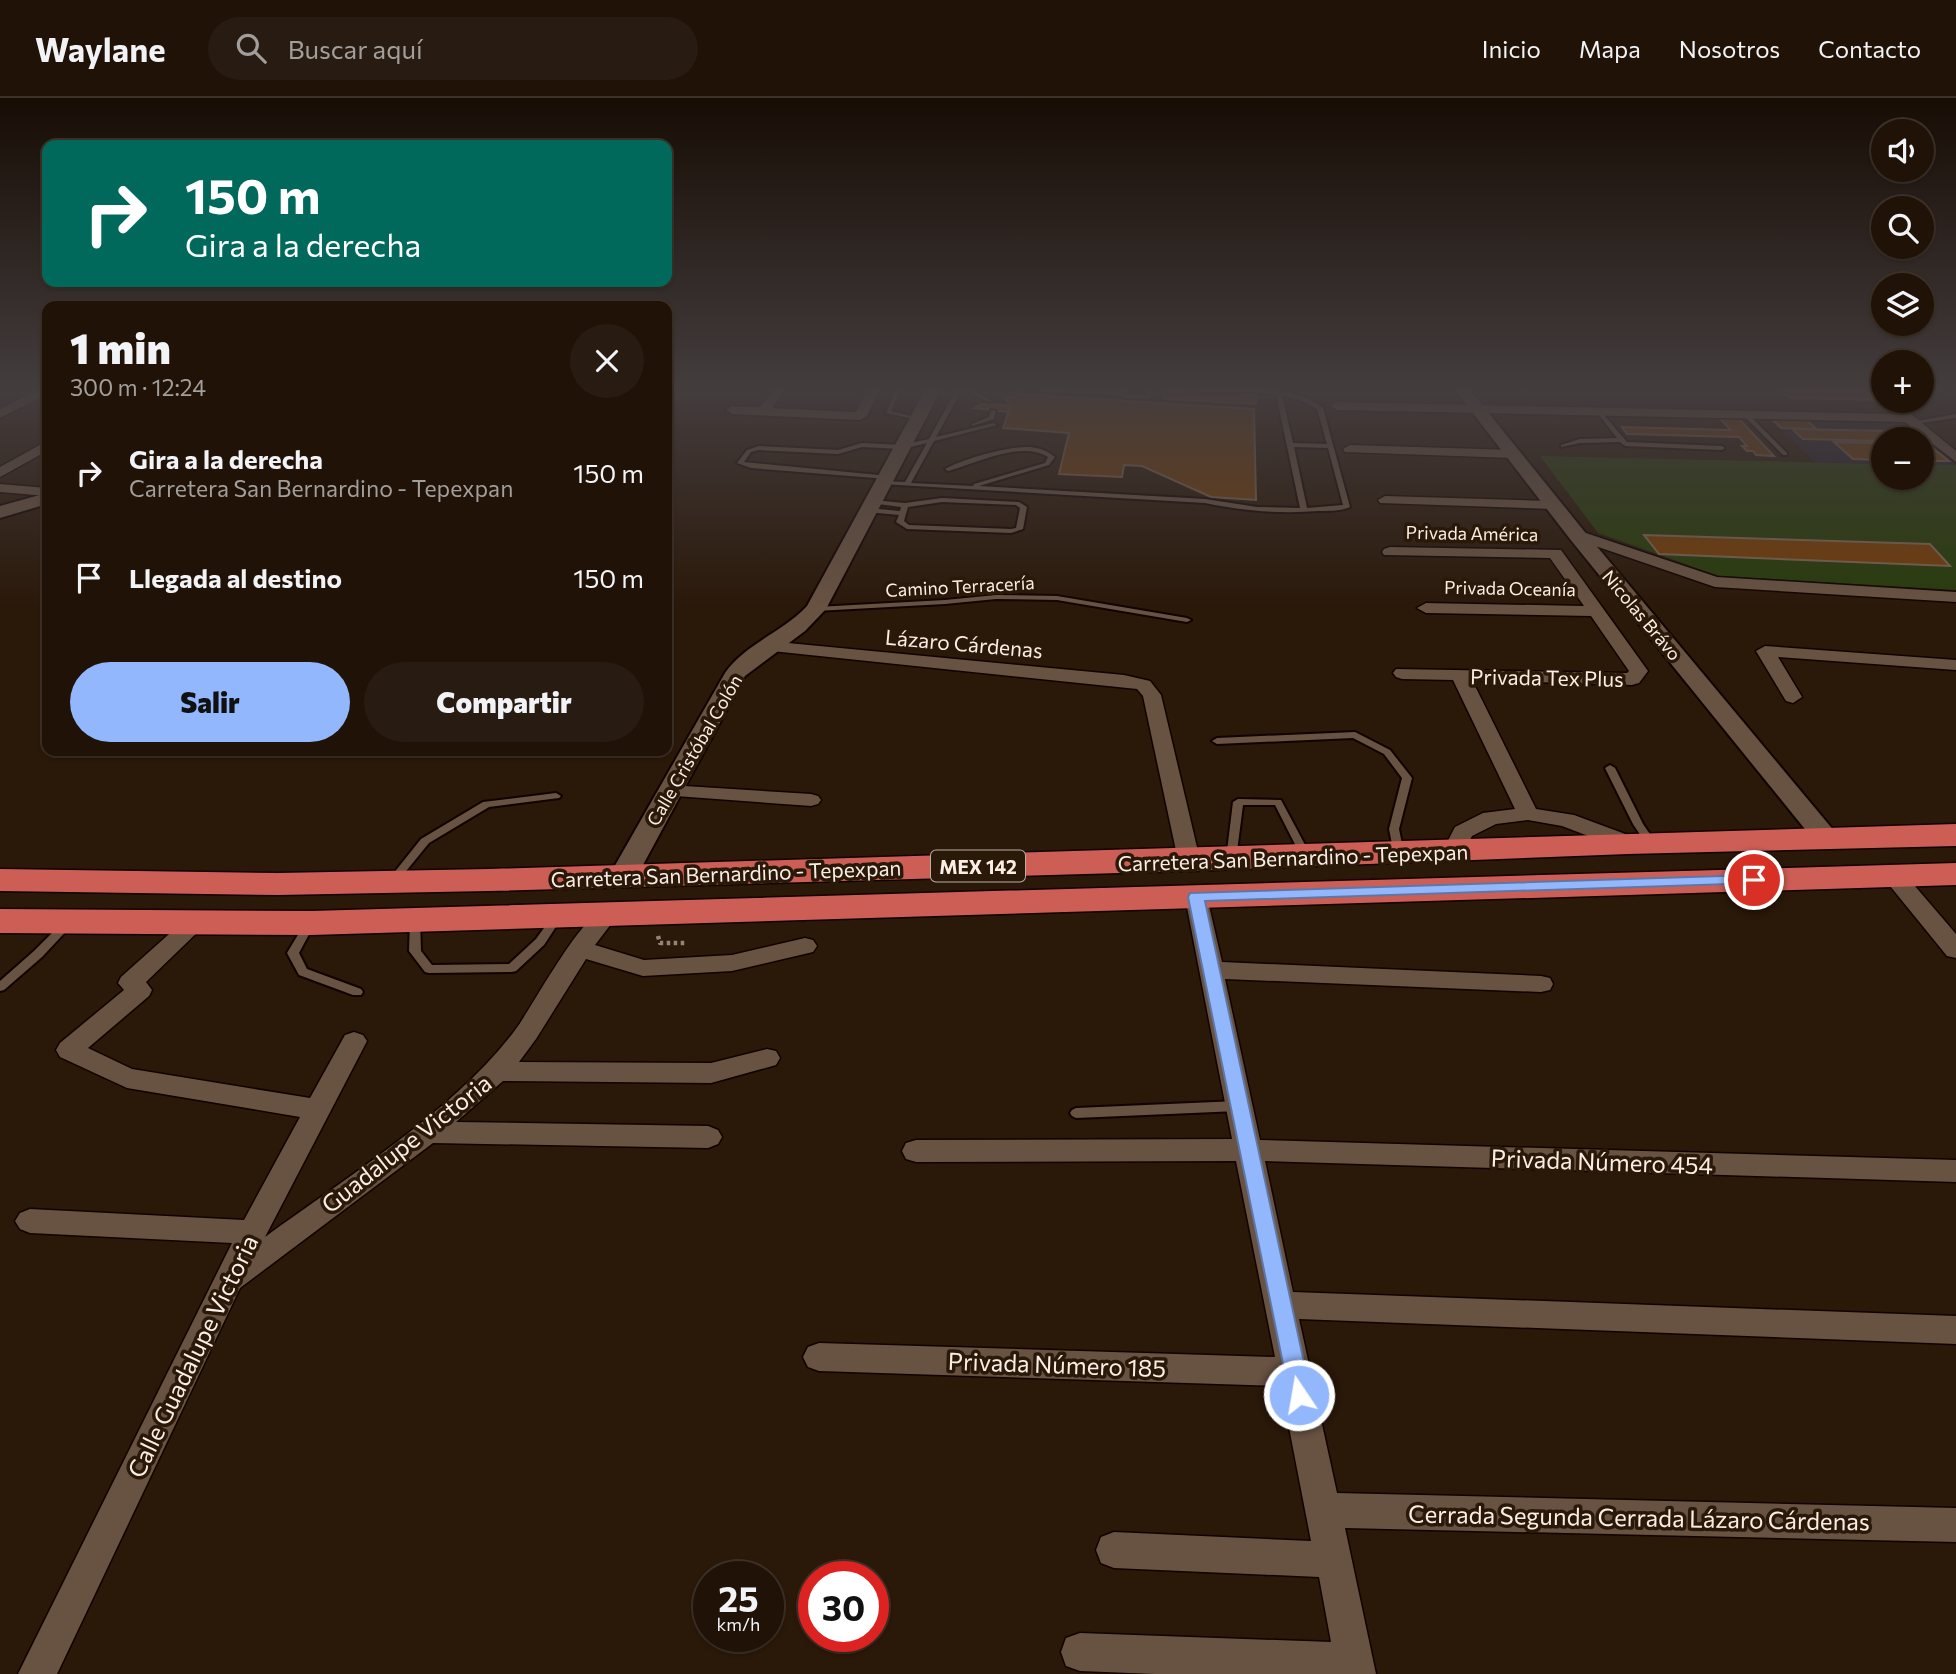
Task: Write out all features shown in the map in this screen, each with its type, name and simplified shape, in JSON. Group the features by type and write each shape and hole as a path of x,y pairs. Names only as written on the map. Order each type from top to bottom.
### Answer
{"highway":[{"name":"Carretera San Bernardino - Tepexpan","path":"0,880 278,884 392,882 1399,854 1640,843 1956,835"},
{"name":"Carretera San Bernardino - Tepexpan","path":"0,920 311,923 1956,874"}],"street":[{"path":"0,473 16,464"},
{"name":"Calle Cristóbal Colón","path":"623,876 736,673 749,659 794,631 816,609 870,506 897,464"},
{"name":"Nicolas Brávo","path":"1520,464 1826,838"},
{"path":"0,488 42,492"},
{"path":"0,512 42,499"},
{"path":"1385,500 1552,505"},
{"path":"1577,536 1715,582 1956,597"},
{"name":"Privada América","path":"1390,552 1555,553"},
{"name":"Privada Tex Plus","path":"1528,814 1460,676 1635,678 1639,671 1555,553"},
{"name":"Privada Oceanía","path":"1426,608 1594,611"},
{"name":"Lázaro Cárdenas","path":"767,646 1143,685 1152,695 1189,860"},
{"path":"1793,697 1765,651 1956,665"},
{"path":"1402,673 1460,676"},
{"path":"669,791 811,800"},
{"path":"1453,852 1463,831 1491,818 1528,814 1566,820 1640,843"},
{"path":"1894,876 1956,950"},
{"path":"1080,1652 1356,1668 1196,897"},
{"name":"Guadalupe Victoria","path":"229,1280 427,1132 497,1071 527,1034 580,949 606,915"},
{"path":"195,923 130,983 141,990 69,1049 127,1078 318,1110"},
{"path":"580,949 643,968 732,963 805,946"},
{"path":"1211,970 1541,984"},
{"name":"Calle Guadalupe Victoria","path":"37,1674 252,1232 354,1041"},
{"path":"497,1071 711,1073 767,1058"},
{"path":"427,1132 708,1137"},
{"name":"Privada Número 454","path":"916,1152 1248,1150 1956,1171"},
{"path":"30,1222 252,1232"},
{"path":"1280,1305 1956,1330"},
{"name":"Privada Número 185","path":"819,1357 1294,1372"},
{"name":"Cerrada Segunda Cerrada Lázaro Cárdenas","path":"1323,1510 1956,1525"},
{"path":"1114,1550 1333,1560"}],"lane":[{"path":"742,464 828,472 907,484 1304,509 1347,507 1335,464"},
{"path":"828,472 832,464"},
{"path":"907,484 911,464"},
{"path":"948,470 971,464"},
{"path":"967,488 1047,464"},
{"path":"1294,464 1304,509"},
{"path":"870,506 903,509 942,500 1017,503 1024,507 1019,528 1011,531 907,527 900,522 903,509"},
{"name":"Camino Terracería","path":"816,609 996,597 1057,598 1187,620"},
{"path":"1217,741 1355,735 1387,752 1407,778 1394,829 1399,854"},
{"path":"1610,768 1638,824 1640,843"},
{"path":"392,882 425,841 486,804 556,796"},
{"path":"1231,859 1238,802 1278,802 1306,856"},
{"path":"415,920 415,951 429,970 512,968 540,942 558,916"},
{"path":"0,987 70,921"},
{"path":"311,923 293,953 303,972 357,992"},
{"path":"1076,1113 1239,1106"}],"shaded area":[{"path":"1934,464 1954,464 1956,465 1934,465"}],"green space":[{"path":"1546,464 1871,464 1871,490 1934,490 1934,465 1956,465 1956,590 1719,576 1598,533"}],"building":[{"path":"1062,464 1255,464 1256,500 1211,497 1142,466 1124,465 1122,477 1059,474"},
{"path":"1644,535 1930,544 1950,566 1659,554"}],"route":[{"path":"1299,1395 1196,897 1754,880"}]}
